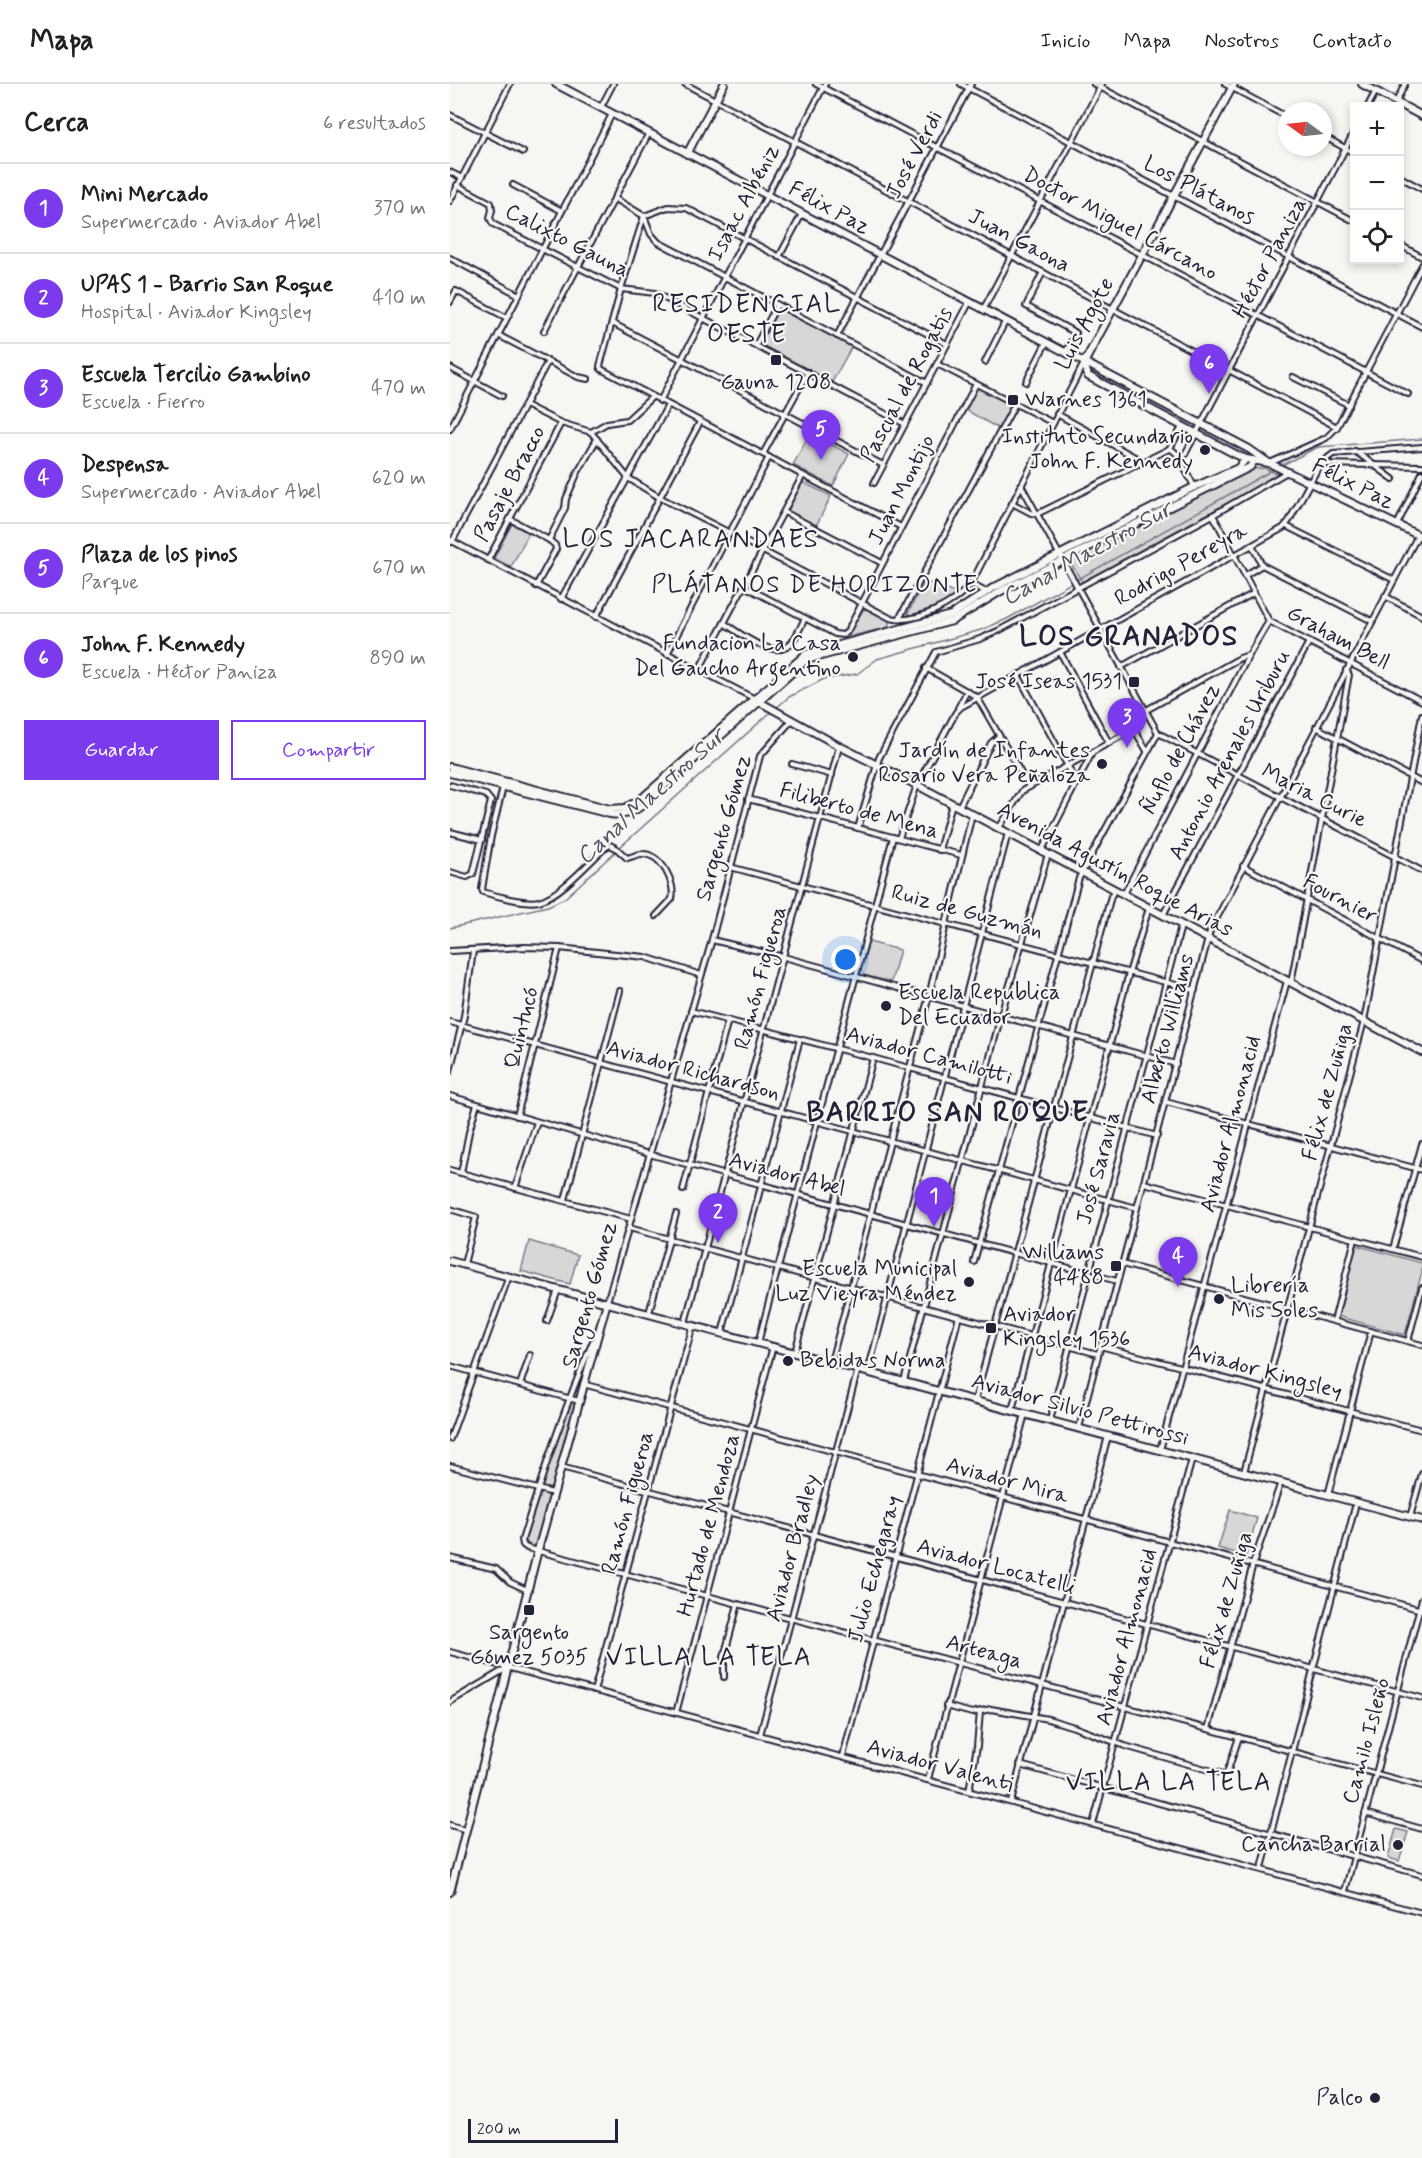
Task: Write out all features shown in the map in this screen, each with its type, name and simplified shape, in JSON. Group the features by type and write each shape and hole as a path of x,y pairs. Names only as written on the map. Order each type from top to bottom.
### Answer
{"main road":[{"name":"Félix Paz","path":"556,84 1249,449 1269,463 1420,536"},
{"path":"687,154 724,84"},
{"path":"1362,84 1396,102"},
{"name":"Luis Agote","path":"1084,363 1233,86"},
{"path":"1404,106 1422,116"},
{"name":"Félix Paz","path":"1084,363 1089,376 1196,435 1246,459 1269,463"},
{"path":"450,767 610,808 625,808 641,799 806,660 952,621 1061,558 1238,468 1246,459"},
{"path":"1196,489 1250,466 1254,461"},
{"path":"450,773 610,814 627,814 644,804 806,654 945,617 987,592 1061,558"},
{"name":"Avenida Agustín Roque Arias","path":"757,701 839,747 952,803 1422,1052"},
{"name":"Aviador Silvio Pettirossi","path":"450,1261 1422,1520"},
{"name":"Sargento Gómez","path":"450,1892 538,1550 607,1302"}],"street":[{"path":"450,201 460,177 510,84"},
{"path":"601,108 613,84"},
{"name":"Juan Gaona","path":"685,84 1337,427"},
{"name":"Doctor Miguel Cárcano","path":"816,84 824,86 1408,394"},
{"name":"Los Plátanos","path":"961,84 970,86 1072,143 1422,327"},
{"path":"1094,84 1350,219"},
{"path":"1225,84 1233,86 1278,112"},
{"path":"1396,102 1406,84"},
{"name":"Isaac Albéniz","path":"660,401 824,86"},
{"name":"José Verdi","path":"837,336 970,86"},
{"name":"Pascual de Rogatis","path":"983,310 1101,86"},
{"path":"1370,102 1376,91"},
{"path":"451,426 612,114"},
{"path":"450,115 523,153"},
{"path":"544,331 649,133"},
{"name":"Héctor Paniza","path":"1181,462 1350,140"},
{"path":"1332,141 1350,150"},
{"path":"450,172 460,177"},
{"path":"1404,179 1422,189"},
{"name":"Calixto Gauna","path":"457,185 491,203 490,218 493,225 621,290 655,293 905,424"},
{"path":"513,185 562,211"},
{"path":"614,198 644,216 651,234 658,242 927,383"},
{"path":"644,216 668,207 686,208 947,344"},
{"path":"779,257 802,214"},
{"path":"644,216 600,366 603,371 901,526"},
{"path":"1404,247 1422,257"},
{"path":"450,258 519,295"},
{"path":"1269,463 1326,438 1337,427 1422,265"},
{"path":"1043,272 1026,306 1076,333 1065,353"},
{"path":"450,303 456,291 507,318"},
{"name":"Pascual de Rogatis","path":"874,483 969,303"},
{"path":"756,345 777,305"},
{"path":"985,362 1005,322"},
{"path":"612,323 883,465"},
{"path":"498,335 578,377 588,379"},
{"path":"1026,382 1046,343"},
{"path":"548,361 451,541 757,701"},
{"name":"Luis Agote","path":"971,584 1084,363"},
{"path":"937,364 1053,423"},
{"path":"450,368 502,396"},
{"path":"763,454 808,372"},
{"path":"1293,377 1349,405"},
{"name":"Juan Montijo","path":"805,618 835,634 843,635 846,632 976,384"},
{"path":"591,432 607,423 627,420 652,397"},
{"path":"899,619 1015,404"},
{"path":"525,405 561,423 591,432 628,478 659,497 730,533"},
{"path":"561,599 668,405"},
{"path":"1057,414 1142,462"},
{"path":"596,617 700,422"},
{"name":"Pasaje Bracco","path":"488,560 561,423"},
{"path":"1012,503 1030,513 1037,514 1170,448 1182,427"},
{"path":"549,540 565,508 566,499 578,472 597,440"},
{"path":"1394,580 1286,526 1320,464 1333,454 1422,447"},
{"path":"1170,448 1177,454 1196,489"},
{"path":"1355,451 1393,479"},
{"path":"667,654 769,458"},
{"path":"1320,464 1422,466"},
{"path":"858,828 876,764 936,652 988,636 1288,472"},
{"path":"1397,525 1422,473"},
{"path":"701,666 803,475"},
{"path":"974,1262 1082,872 1158,733 1021,485"},
{"path":"783,512 882,563"},
{"path":"1213,515 1269,621"},
{"path":"510,519 555,545 556,549 536,586"},
{"name":"Rodrigo Pereyra","path":"956,712 977,697 1286,526"},
{"name":"Alberto Williams","path":"1078,1428 1210,932 1385,596 1420,536"},
{"path":"748,543 890,618 899,619 947,605 971,584 987,592"},
{"path":"1252,545 1262,565 1372,621"},
{"path":"1245,576 1262,565"},
{"path":"724,624 771,650 787,647 792,643 805,618 744,586"},
{"path":"1121,668 1254,593"},
{"path":"1385,596 1422,616"},
{"name":"Graham Bell","path":"1269,621 1422,701"},
{"name":"Ñuflo de Chávez","path":"1123,894 1269,621"},
{"name":"Antonio Arenales Uriburu","path":"1163,916 1309,642"},
{"path":"1060,652 1108,743"},
{"path":"1147,752 1131,721 1249,655"},
{"path":"926,668 977,697 1029,787"},
{"name":"Aviador Almonacid","path":"1160,1450 1203,1286 1289,982 1338,738 1349,675 1346,670"},
{"path":"1018,675 1077,783"},
{"name":"Rodrigo Pereyra","path":"917,785 967,691"},
{"name":"Félix de Zuñiga","path":"1244,1472 1364,1021 1422,715"},
{"name":"Sargento Gómez","path":"607,1302 712,940 762,752 792,720"},
{"path":"1316,728 1422,783"},
{"path":"999,828 1017,797 1029,787 1134,729"},
{"name":"Maria Curie","path":"1158,733 1422,871"},
{"path":"959,807 992,743 999,736"},
{"name":"Ramón Figueroa","path":"594,1691 670,1408 706,1248 839,747"},
{"path":"904,1381 1045,853 1092,753"},
{"path":"792,764 832,775"},
{"path":"450,785 489,797 490,803 473,873 467,877 450,872"},
{"path":"899,838 917,785"},
{"path":"503,787 490,836 483,892 536,902 558,891 610,845 627,858 640,854 650,855 667,874 673,886 672,899 656,915"},
{"name":"Filiberto de Mena","path":"748,799 961,855"},
{"path":"939,850 952,803"},
{"path":"831,1362 929,996 972,814"},
{"path":"450,832 482,840"},
{"path":"868,1372 1008,833"},
{"path":"758,1342 893,837"},
{"name":"Fournier","path":"1244,866 1422,961"},
{"name":"Ruiz de Guzmán","path":"730,867 803,884 1195,990"},
{"path":"975,1400 1114,890"},
{"path":"1012,1410 1129,973 1149,908"},
{"name":"José Saravia","path":"1050,1420 1181,926"},
{"path":"712,940 965,1005 1176,1064"},
{"path":"450,951 524,947 559,948 645,957 701,975"},
{"name":"Quintucó","path":"517,1116 559,948"},
{"path":"450,1071 463,1025 473,951"},
{"path":"565,1200 620,991"},
{"name":"Aviador Camilotti","path":"691,1011 946,1077 1157,1136"},
{"path":"683,1190 728,1020"},
{"name":"Aviador Richardson","path":"450,1022 1137,1208"},
{"path":"722,1333 800,1039"},
{"path":"795,1352 873,1058"},
{"name":"Aviador Abel","path":"450,1096 761,1185 1117,1281"},
{"path":"1166,1102 1422,1170"},
{"path":"461,1173 468,1132 477,1104"},
{"path":"515,1188 537,1122"},
{"path":"1394,1249 1422,1144"},
{"path":"450,1170 631,1219"},
{"path":"1144,1183 1422,1257"},
{"path":"450,1209 476,1217 464,1264"},
{"path":"649,1313 676,1214"},
{"path":"629,1228 1098,1354"},
{"path":"1334,1321 1354,1239"},
{"path":"1122,1264 1422,1345"},
{"path":"450,1439 509,1276"},
{"path":"1408,1341 1422,1288"},
{"path":"547,1321 558,1289"},
{"name":"Julio Echegaray","path":"843,1756 959,1316"},
{"path":"538,1550 527,1548 522,1540 570,1398 598,1330"},
{"path":"1328,1495 1371,1331"},
{"name":"Hurtado de Mendoza","path":"676,1713 773,1346"},
{"name":"Aviador Kingsley","path":"1100,1346 1422,1430"},
{"path":"520,1385 530,1355"},
{"path":"450,1366 579,1401"},
{"name":"Aviador Bradley","path":"760,1735 858,1369"},
{"name":"Aviador Mira","path":"583,1384 1421,1610"},
{"path":"928,1779 1025,1414"},
{"path":"1011,1802 1108,1436"},
{"name":"Aviador Almonacid","path":"1094,1824 1192,1458"},
{"path":"450,1466 554,1493"},
{"name":"Aviador Locatelli","path":"561,1467 1422,1698"},
{"path":"1410,1517 1422,1474"},
{"name":"Félix de Zuñiga","path":"1208,1729 1253,1564 1281,1482"},
{"path":"1262,1868 1356,1502"},
{"name":"Arteaga","path":"538,1550 1422,1786"},
{"path":"450,1558 496,1569 510,1582 528,1590"},
{"name":"Camilo Isleño","path":"1345,1891 1421,1610 1422,1599"},
{"path":"724,1677 724,1657 738,1604"},
{"name":"Aviador Valenti","path":"450,1652 1422,1912"},
{"path":"450,1702 508,1668"},
{"path":"946,1706 972,1713 991,1709 1074,1727 1116,1743 1223,1774 1227,1773 1239,1737"},
{"path":"969,1791 980,1712"},
{"path":"1020,1765 1104,1786 1422,1875"},
{"path":"1365,1813 1422,1829"},
{"path":"450,1825 467,1830"}],"shaded area":[{"path":"779,309 852,346 832,382 762,345 761,340"},
{"path":"978,385 1014,403 999,429 964,409"},
{"path":"810,433 849,454 833,486 793,465"},
{"path":"1265,468 1279,475 1082,582 1069,560 1252,469"},
{"path":"802,482 831,496 816,526 788,511"},
{"path":"512,524 529,533 511,567 494,558"},
{"path":"927,582 957,594 941,605 909,616 908,613 924,583"},
{"path":"868,609 889,620 889,627 847,637 863,610"},
{"path":"869,942 900,950 891,982 860,974"},
{"path":"529,1241 578,1255 570,1284 521,1271"},
{"path":"1356,1245 1422,1263 1422,1271 1405,1335 1337,1316"},
{"path":"571,1401 576,1403 553,1489 541,1487"},
{"path":"539,1491 550,1496 535,1548 525,1539"},
{"path":"1230,1510 1257,1518 1246,1556 1218,1548"},
{"name":"Cancha Barrial","path":"1396,1829 1408,1832 1399,1861 1388,1858"}],"waterway":[{"name":"Canal Maestro Sur","path":"1280,466 1318,447 1422,439"},
{"name":"Canal Maestro Sur","path":"776,708 789,697 824,679 857,674 877,659 981,630 1007,619 1276,468"},
{"name":"Canal Maestro Sur","path":"619,848 772,711"},
{"name":"Canal Maestro Sur","path":"450,928 548,906 565,898 616,851"}],"place":[{"name":"Gauna 1208","path":"776,360"},
{"name":"John F. Kennedy","path":"1209,394"},
{"name":"Warnes 1361","path":"1013,400"},
{"name":"Instituto Secundario John F. Kennedy","path":"1205,450"},
{"name":"Plaza de los pinos","path":"821,460"},
{"name":"Fundacion La Casa Del Gaucho Argentino","path":"853,657"},
{"name":"José Iseas 1531","path":"1134,682"},
{"name":"Escuela Tercilio Gambino","path":"1127,748"},
{"name":"Jardín de Infantes Rosario Vera Peñaloza","path":"1102,764"},
{"name":"Escuela Republica Del Ecuador","path":"886,1006"},
{"name":"Mini Mercado","path":"934,1227"},
{"name":"UPAS 1 - Barrio San Roque","path":"718,1243"},
{"name":"Williams 4488","path":"1116,1266"},
{"name":"Escuela Municipal Luz Vieyra Méndez","path":"969,1282"},
{"name":"Despensa","path":"1178,1287"},
{"name":"Librería Mis Soles","path":"1219,1299"},
{"name":"Aviador Kingsley 1536","path":"991,1328"},
{"name":"Bebidas Norma","path":"788,1361"},
{"name":"Sargento Gómez 5035","path":"529,1610"},
{"name":"Cancha Barrial","path":"1398,1845"},
{"name":"Palco","path":"1375,2098"}],"district":[{"name":"RESIDENCIAL OESTE","path":"747,320"},
{"name":"LOS JACARANDAES","path":"691,540"},
{"name":"PLÁTANOS DE HORIZONTE","path":"815,585"},
{"name":"LOS GRANADOS","path":"1129,637"},
{"name":"BARRIO SAN ROQUE","path":"948,1113"},
{"name":"VILLA LA TELA","path":"709,1658"},
{"name":"VILLA LA TELA","path":"1169,1783"}]}
